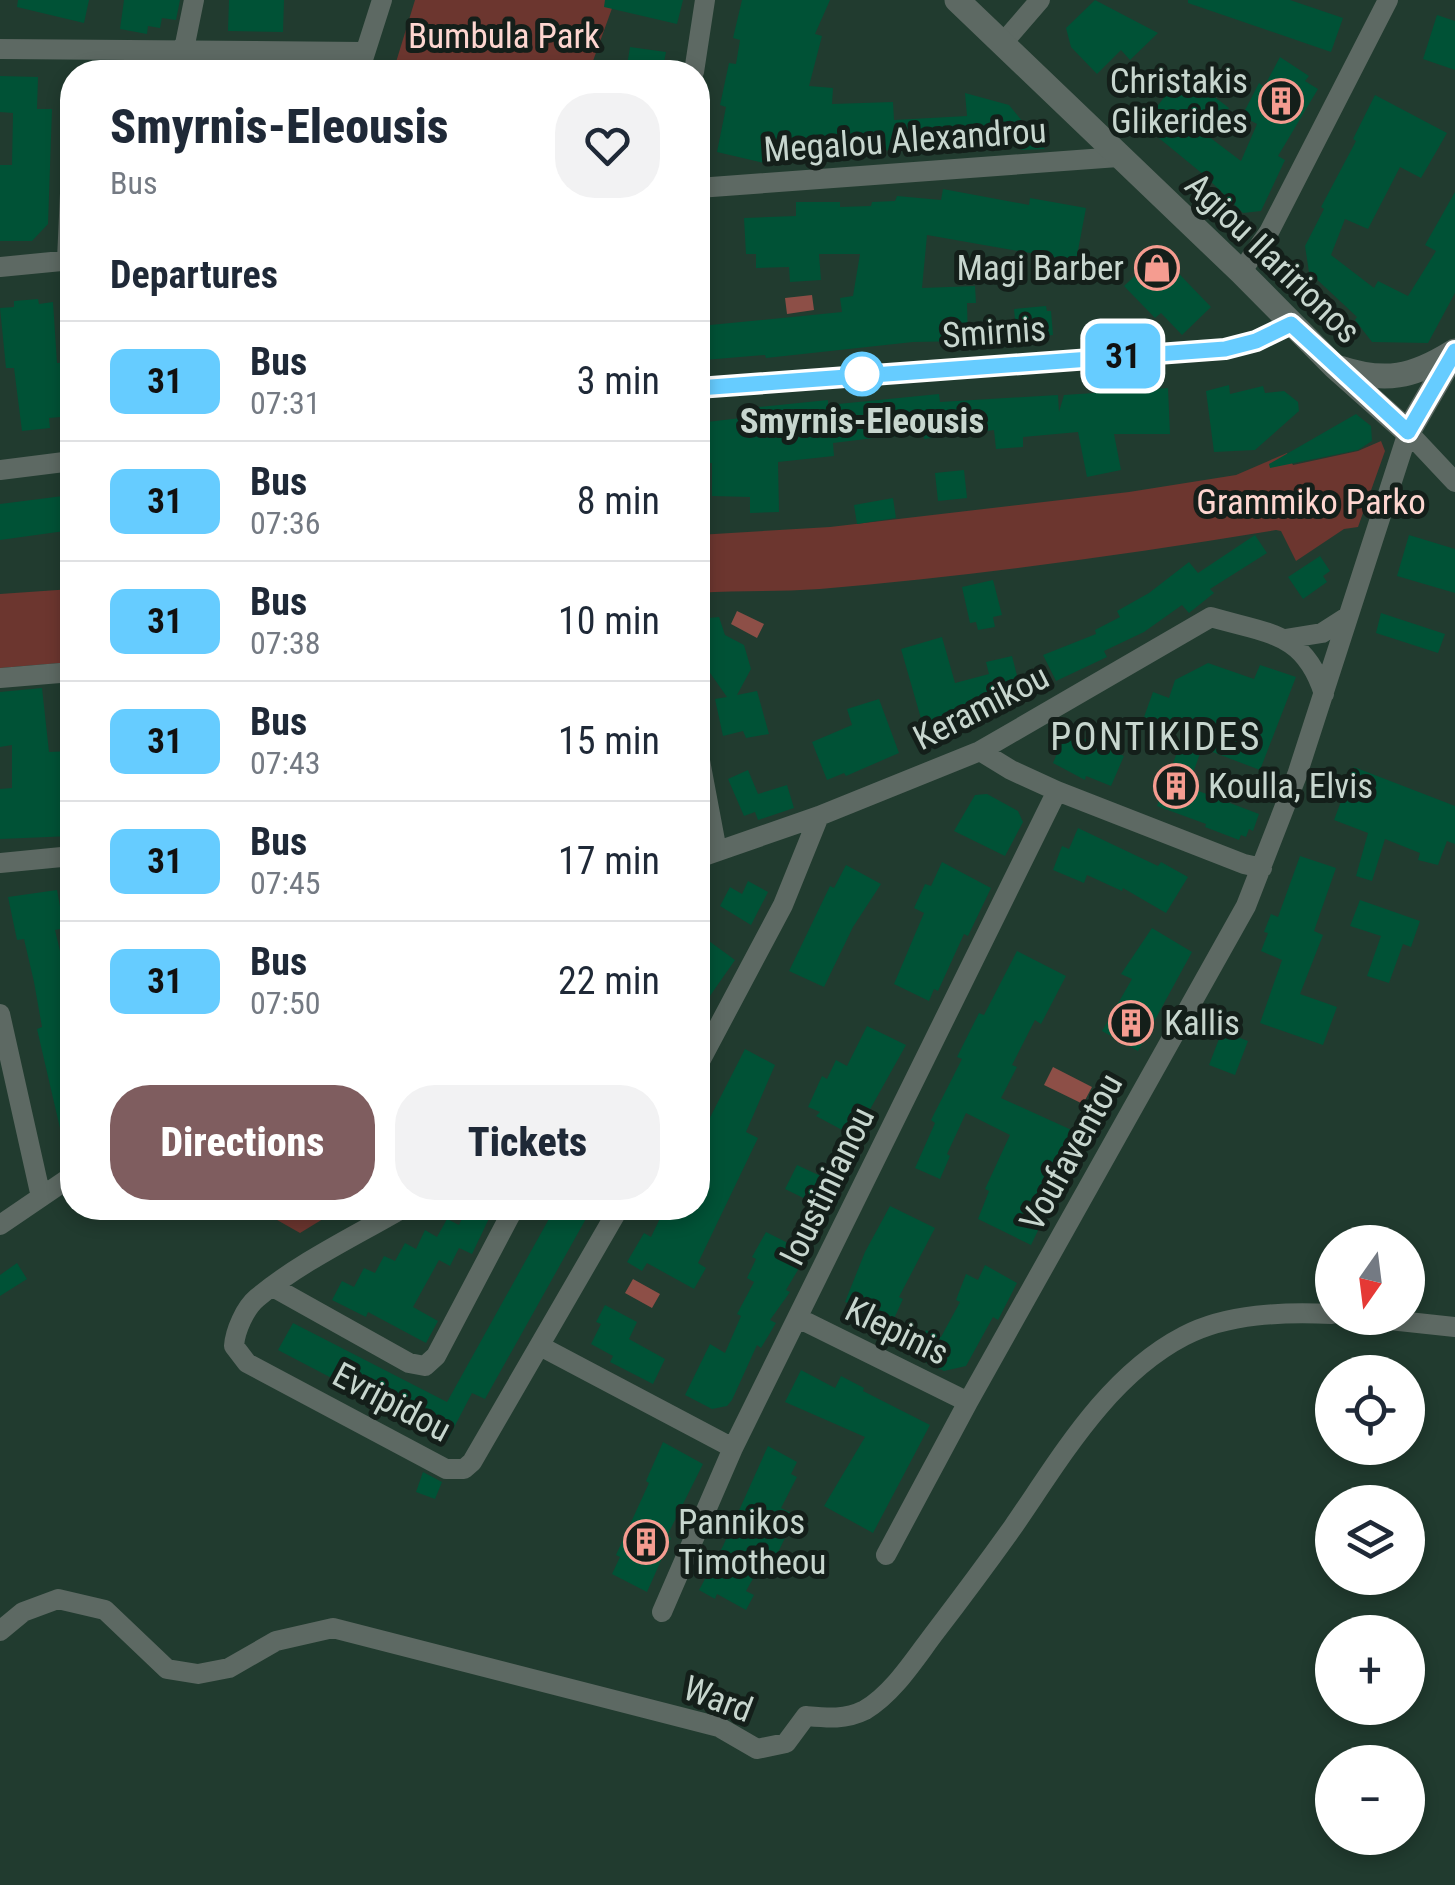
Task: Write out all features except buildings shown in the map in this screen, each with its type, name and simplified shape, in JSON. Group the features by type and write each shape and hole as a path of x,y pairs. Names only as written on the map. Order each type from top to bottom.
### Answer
{"street":[{"path":"184,49 194,0"},
{"path":"362,60 382,0"},
{"path":"696,60 705,0"},
{"name":"Agiou Ilaririonos","path":"957,0 1335,367 1447,464 1455,482"},
{"path":"1002,44 1040,0"},
{"path":"1241,272 1269,232 1388,0"},
{"path":"0,49 184,49 334,60"},
{"path":"77,60 78,51"},
{"name":"Megalou Alexandrou","path":"710,187 1118,157"},
{"path":"0,267 60,261"},
{"name":"Smirnis","path":"710,387 1225,349 1256,341 1291,324"},
{"path":"1335,367 1373,376 1406,375 1455,351"},
{"path":"1408,432 1455,351"},
{"name":"Voufaventou","path":"886,1555 1225,947 1262,868 1324,694 1408,432"},
{"path":"0,470 60,462"},
{"name":"Keramikou","path":"710,853 819,816 980,751 1211,617 1285,639"},
{"path":"1285,639 1322,633 1348,617"},
{"path":"1285,639 1305,652 1324,694"},
{"path":"0,678 60,673"},
{"path":"980,751 998,764 1057,791 1262,868"},
{"name":"Ioustinianou","path":"662,1612 732,1448 1057,791"},
{"path":"710,1042 783,905 819,816"},
{"path":"0,862 60,857"},
{"path":"0,1014 2,1039 42,1197"},
{"path":"0,1226 60,1184"},
{"name":"Evripidou","path":"383,1220 254,1300 238,1328 234,1346 240,1356 446,1468 464,1468 472,1462 612,1220"},
{"name":"Evripidou","path":"274,1287 409,1362 425,1366 436,1356 508,1220"},
{"name":"Ward","path":"0,1631 23,1612 58,1598 105,1610 167,1669 198,1674 229,1668 276,1642 333,1628 718,1727 757,1749 786,1743 806,1716 839,1719 878,1701 910,1666 1104,1402 1151,1358 1182,1336 1213,1324 1295,1312 1315,1313"},
{"name":"Klepinis","path":"798,1318 968,1402"},
{"path":"1425,1324 1455,1327"},
{"path":"540,1346 732,1448"}],"green space":[{"name":"Bumbula Park","path":"415,0 615,0 593,60 397,60"},
{"name":"Grammiko Parko","path":"1381,441 1385,451 1358,527 1344,529 1296,561 1281,531 1276,530 934,578 820,589 710,593 710,534 830,527 1129,492 1236,475 1287,453 1293,465 1358,451"},
{"path":"60,590 60,663 0,668 0,594"},
{"path":"277,1220 321,1220 300,1233"}],"shaded area":[{"path":"812,295 814,310 787,314 785,298"},
{"path":"737,611 764,624 757,638 731,624"},
{"path":"1053,1067 1092,1087 1083,1104 1044,1085"},
{"path":"633,1279 660,1294 652,1308 625,1293"}],"bus line":[{"name":"31","path":"710,386 1225,349 1256,341 1291,324 1408,432 1455,351"}],"place":[{"name":"Christakis Glikerides","path":"1281,101"},
{"name":"Magi Barber","path":"1157,268"},
{"name":"Smyrnis-Eleousis","path":"862,374"},
{"name":"Koulla, Elvis","path":"1176,786"},
{"name":"Kallis","path":"1131,1023"},
{"name":"Pannikos Timotheou","path":"646,1542"}],"district":[{"name":"PONTIKIDES","path":"1156,737"}]}
